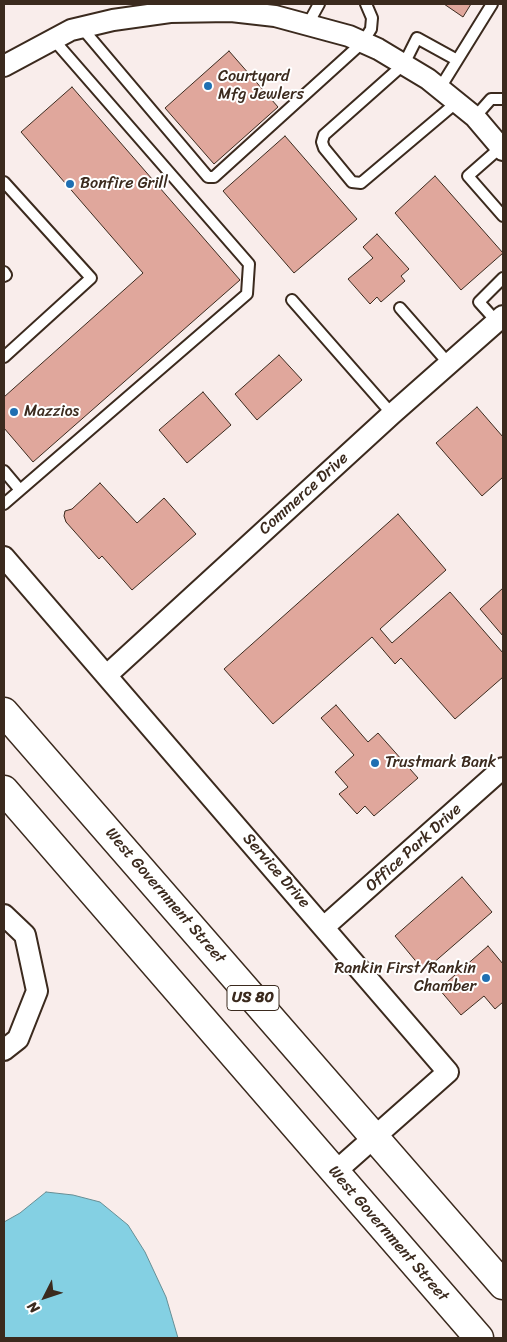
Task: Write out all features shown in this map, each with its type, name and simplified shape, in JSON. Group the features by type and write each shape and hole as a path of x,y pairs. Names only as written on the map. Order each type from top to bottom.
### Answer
{"main road":[{"name":"West Government Street","path":"4,712 374,1136 501,1278"},
{"name":"West Government Street","path":"4,790 479,1338"}],"street":[{"path":"4,66 53,39 82,28 113,20 170,12 270,10 363,42 404,64 440,88 475,117 502,148"},
{"name":"Commerce Drive","path":"107,675 392,414 500,319"},
{"name":"Service Drive","path":"4,557 448,1072 334,1172"},
{"name":"Office Park Drive","path":"324,927 503,768"},
{"path":"4,915 25,935 37,990 18,1038 4,1050"}],"lane":[{"path":"308,24 319,4"},
{"path":"82,28 208,177 214,177 363,42 371,29 372,18 366,4"},
{"path":"440,88 492,4"},
{"path":"457,60 417,38 404,64 324,135 322,142 324,148 352,182 361,182 457,102"},
{"path":"4,504 247,294 250,264 53,39"},
{"path":"475,117 491,99 503,99"},
{"path":"502,148 468,176 503,216"},
{"path":"4,182 91,278 4,357"},
{"path":"4,272 6,275 4,276"},
{"path":"500,319 479,302 503,278"},
{"path":"292,300 392,414"},
{"path":"400,308 449,364"},
{"path":"4,471 20,490"}],"water":[{"path":"46,1192 73,1195 100,1202 128,1225 145,1252 166,1297 178,1338 4,1338 4,1222 20,1213"}],"building":[{"path":"444,4 471,4 463,17"},
{"path":"229,51 278,107 214,164 165,108"},
{"path":"72,87 240,280 33,462 4,428 4,397 143,273 21,132"},
{"path":"285,136 357,219 294,273 223,191"},
{"path":"435,176 503,253 461,290 395,213"},
{"path":"377,234 409,269 401,276 405,281 381,302 377,297 370,304 348,279 373,258 363,247"},
{"path":"279,355 302,380 257,420 235,394"},
{"path":"203,392 231,425 187,463 159,430"},
{"path":"477,407 503,437 503,477 482,496 436,443"},
{"path":"100,483 137,523 164,498 196,534 132,590 102,556 99,559 66,522 64,516 65,511 72,509"},
{"path":"398,514 446,570 380,629 392,643 450,592 503,653 503,677 455,719 401,658 395,664 372,637 273,724 224,669"},
{"path":"503,588 503,636 480,609"},
{"name":"Trustmark Bank","path":"336,705 368,742 378,733 418,778 374,816 365,806 357,814 339,794 348,787 335,772 354,755 321,718"},
{"path":"462,877 492,912 424,971 395,936"},
{"name":"Rankin First/Rankin Chamber","path":"488,946 503,964 503,1002 495,1009 484,996 461,1015 439,989"}],"place":[{"name":"Courtyard Mfg Jewlers","path":"208,86"},
{"name":"Bonfire Grill","path":"70,184"},
{"name":"Mazzios","path":"14,412"},
{"name":"Trustmark Bank","path":"375,763"},
{"name":"Rankin First/Rankin Chamber","path":"486,978"}]}
